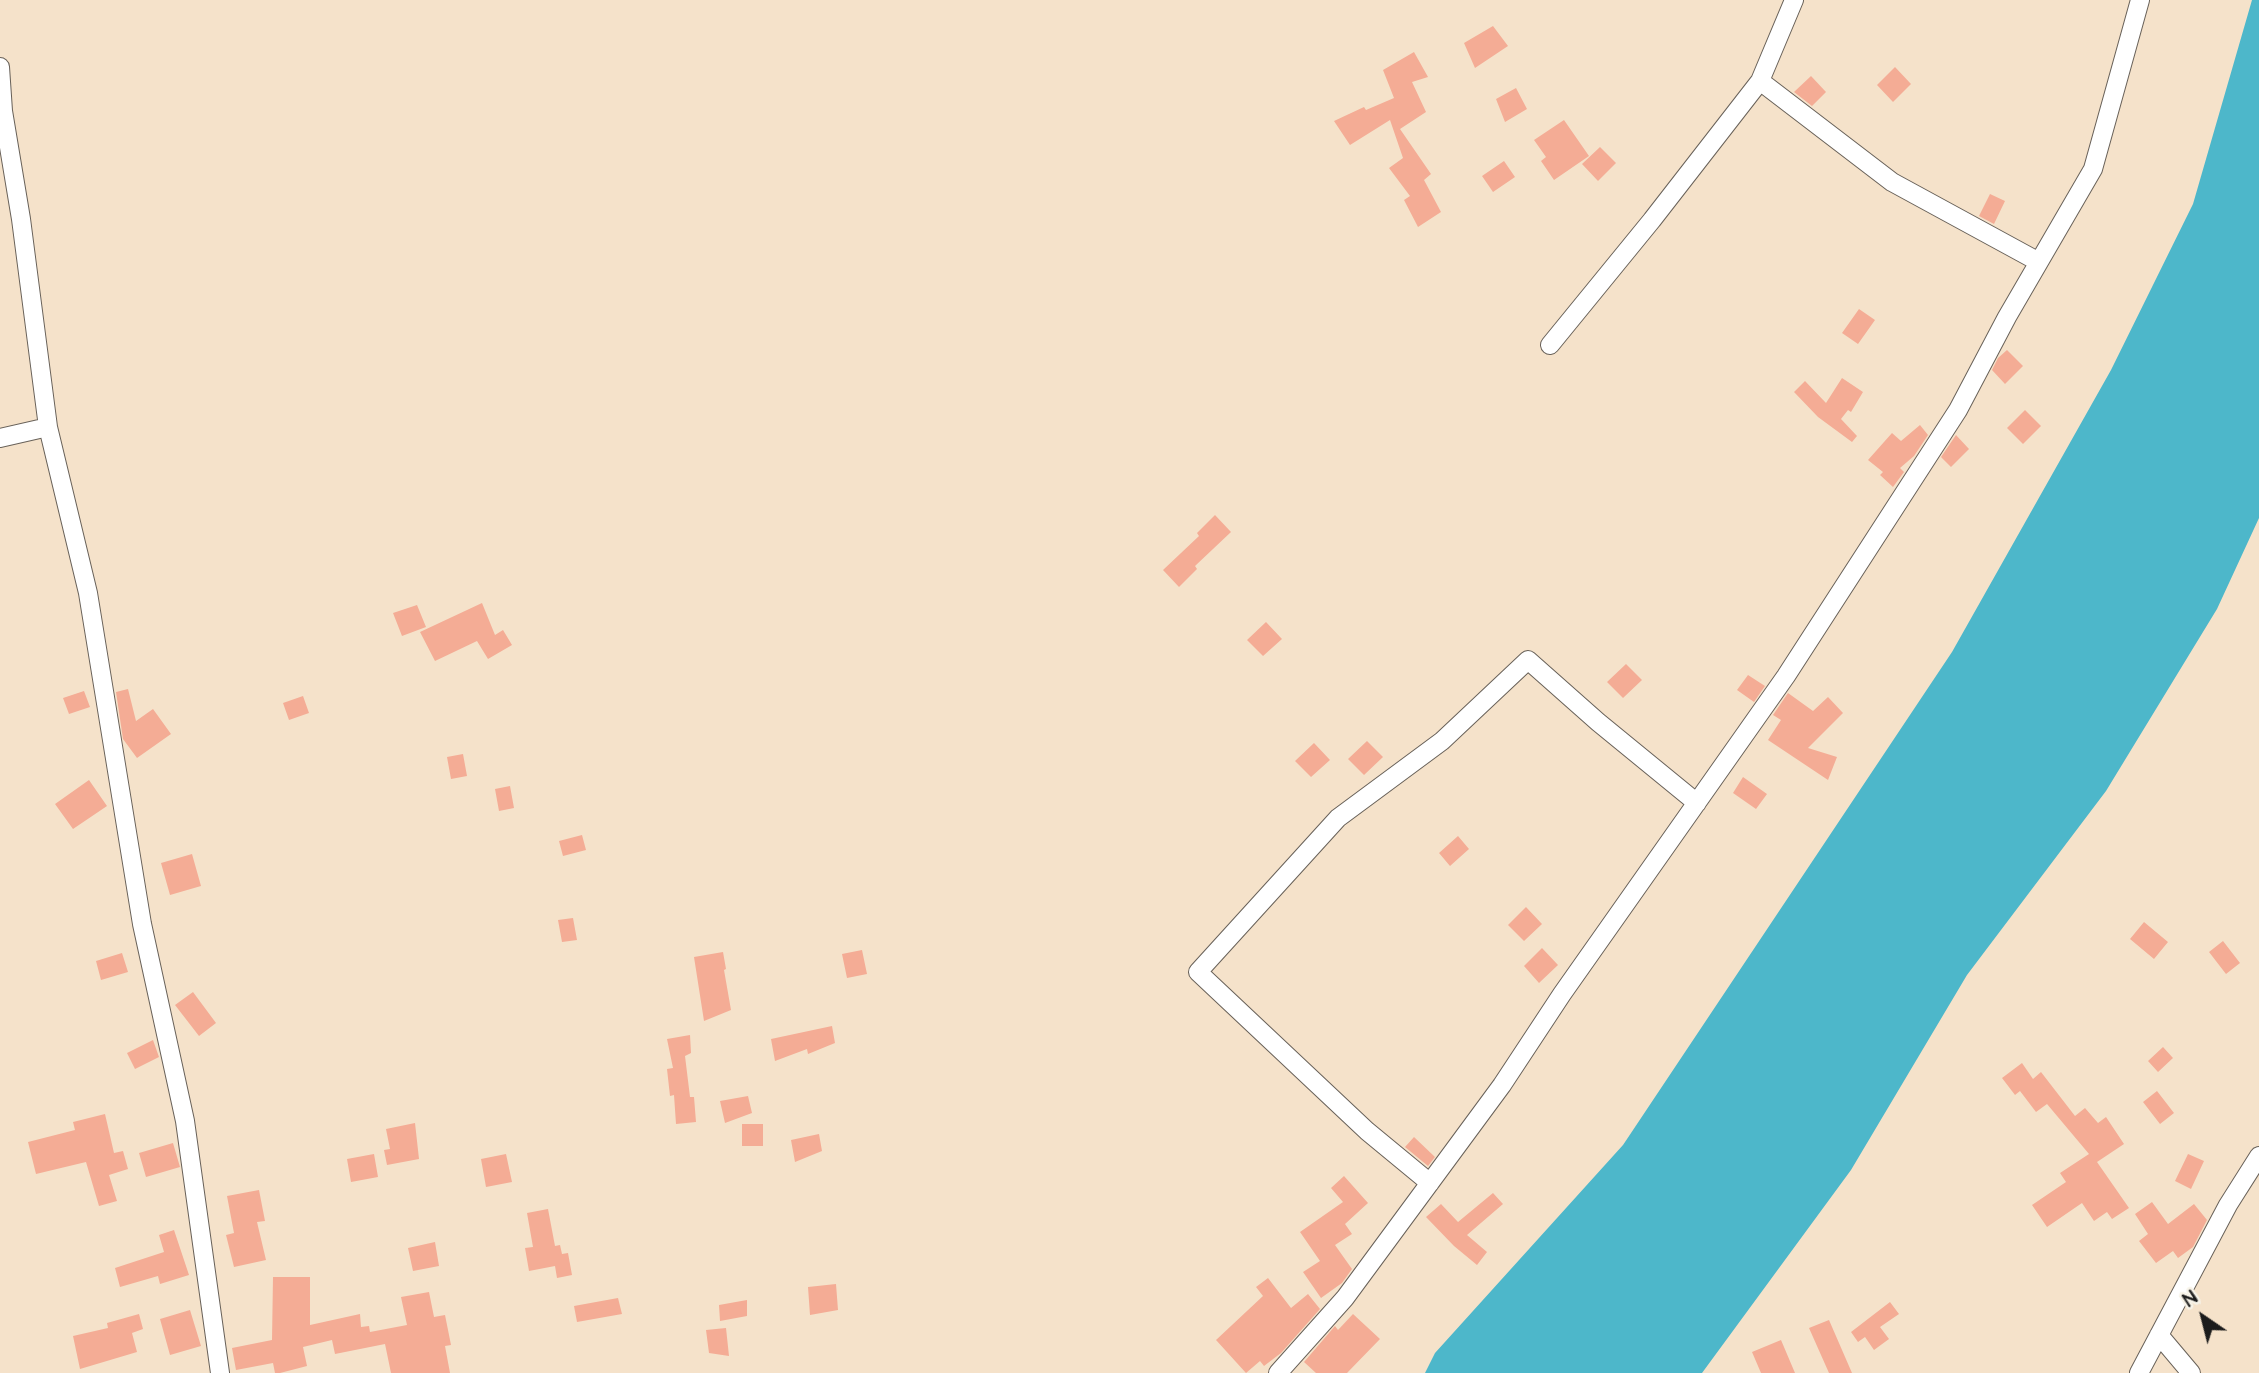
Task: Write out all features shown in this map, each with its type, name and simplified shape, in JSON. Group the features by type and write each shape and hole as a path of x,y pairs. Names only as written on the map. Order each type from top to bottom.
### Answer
{"street":[{"path":"1550,345 1760,81 1794,0"},
{"path":"1278,1373 1345,1298 1502,1085 1562,994 1786,676 1958,410 2093,169 2140,0"},
{"path":"0,67 3,111 21,219 48,427 88,593 142,924 185,1121 220,1373"},
{"path":"1760,81 1892,182 2039,262"},
{"path":"0,438 48,427"},
{"path":"1430,1183 1367,1131 1198,972 1338,818 1442,741 1528,660 1598,722 1697,803"},
{"path":"2139,1373 2228,1205 2259,1156"},
{"path":"2159,1335 2191,1373"}],"water":[{"path":"2252,0 2259,0 2259,518 2217,609 2106,791 1967,975 1851,1170 1702,1373 1425,1373 1435,1353 1623,1145 1952,652 2111,370 2193,204"}],"building":[{"path":"1493,26 1508,46 1475,68 1464,43"},
{"path":"1414,52 1428,77 1412,82 1426,112 1400,129 1431,174 1424,180 1441,212 1418,227 1404,200 1410,196 1389,168 1403,158 1390,120 1350,145 1334,121 1364,107 1366,110 1394,98 1383,70"},
{"path":"1895,67 1911,84 1893,102 1877,85"},
{"path":"1811,76 1826,92 1812,106 1794,92"},
{"path":"1516,88 1527,109 1505,122 1496,99"},
{"path":"1564,120 1589,156 1554,180 1541,161 1546,157 1534,140"},
{"path":"1600,147 1616,163 1598,181 1582,164"},
{"path":"1504,161 1515,177 1493,192 1482,176"},
{"path":"1990,194 2005,201 1994,224 1979,216"},
{"path":"1859,309 1875,320 1858,344 1842,333"},
{"path":"2007,350 2023,366 2005,384 1992,370 1998,358"},
{"path":"1842,378 1863,392 1851,412 1848,410 1841,419 1857,436 1852,442 1818,417 1794,392 1805,381 1826,403"},
{"path":"2025,410 2041,426 2023,444 2007,428"},
{"path":"1920,425 1928,435 1914,456 1900,468 1904,472 1893,487 1880,475 1883,472 1868,460 1892,433 1901,441"},
{"path":"1956,435 1969,449 1951,467 1941,457"},
{"path":"1215,515 1231,532 1195,566 1197,569 1179,587 1163,570 1199,536 1197,533"},
{"path":"482,603 495,635 503,630 512,645 488,659 477,641 435,661 420,632"},
{"path":"417,605 426,627 402,636 393,613"},
{"path":"1266,622 1282,639 1263,656 1247,640"},
{"path":"1626,664 1642,680 1623,698 1607,682"},
{"path":"1748,675 1765,686 1754,702 1737,690"},
{"path":"128,689 136,721 153,709 171,734 137,758 123,739 116,692"},
{"path":"84,691 90,707 69,714 63,698"},
{"path":"1788,693 1813,711 1828,697 1843,713 1808,748 1837,757 1828,780 1768,740 1781,720 1773,715"},
{"path":"303,696 309,713 289,720 283,703"},
{"path":"1367,741 1383,757 1364,775 1348,759"},
{"path":"1314,743 1330,760 1311,777 1295,761"},
{"path":"463,754 467,776 451,779 447,757"},
{"path":"1743,777 1767,794 1756,809 1733,793"},
{"path":"89,780 107,806 73,829 55,804"},
{"path":"510,786 514,808 499,811 495,789"},
{"path":"582,835 586,850 563,856 559,841"},
{"path":"1458,836 1469,849 1450,866 1439,853"},
{"path":"192,854 201,886 170,895 161,863"},
{"path":"1526,907 1542,924 1524,941 1508,925"},
{"path":"573,918 577,940 562,942 558,920"},
{"path":"2144,922 2168,942 2154,959 2130,939"},
{"path":"2223,941 2240,963 2226,974 2209,952"},
{"path":"1542,948 1558,965 1539,983 1524,966"},
{"path":"862,950 867,974 847,978 842,954"},
{"path":"723,952 731,1010 704,1021 694,957"},
{"path":"122,953 128,972 101,980 96,961"},
{"path":"193,992 216,1023 199,1036 175,1005"},
{"path":"832,1026 835,1043 808,1054 807,1049 775,1061 771,1039"},
{"path":"690,1035 691,1053 685,1056 690,1097 694,1097 696,1122 676,1124 674,1095 670,1096 667,1069 673,1068 667,1039"},
{"path":"153,1040 159,1057 135,1069 127,1053"},
{"path":"2163,1047 2173,1058 2158,1072 2148,1061"},
{"path":"2022,1063 2033,1079 2041,1072 2075,1116 2085,1108 2098,1123 2106,1117 2124,1144 2097,1162 2129,1208 2112,1219 2107,1212 2094,1221 2082,1203 2047,1227 2032,1205 2066,1182 2060,1173 2089,1154 2047,1104 2036,1112 2020,1091 2015,1095 2002,1078"},
{"path":"2157,1091 2174,1113 2160,1124 2143,1102"},
{"path":"748,1096 752,1113 725,1123 720,1101"},
{"path":"105,1114 114,1153 123,1151 128,1169 109,1175 117,1201 99,1206 86,1162 36,1174 28,1142 75,1130 73,1122"},
{"path":"415,1123 419,1159 387,1165 384,1150 390,1149 386,1129"},
{"path":"742,1124 763,1124 763,1146 742,1146"},
{"path":"819,1134 822,1151 795,1162 791,1140"},
{"path":"1414,1137 1435,1157 1428,1166 1405,1147"},
{"path":"173,1143 180,1167 146,1177 139,1153"},
{"path":"374,1154 378,1177 351,1182 347,1159"},
{"path":"506,1154 512,1182 486,1187 481,1159"},
{"path":"2188,1154 2204,1161 2191,1189 2175,1181"},
{"path":"1344,1176 1368,1203 1345,1224 1352,1234 1335,1245 1352,1269 1342,1283 1321,1298 1303,1272 1320,1261 1300,1232 1343,1202 1331,1188"},
{"path":"259,1190 265,1221 257,1222 266,1260 234,1267 226,1235 234,1233 227,1196"},
{"path":"1493,1193 1503,1204 1467,1235 1487,1252 1477,1265 1426,1217 1441,1204 1458,1222"},
{"path":"2152,1202 2168,1224 2194,1204 2207,1220 2193,1247 2178,1258 2173,1251 2156,1263 2139,1241 2148,1234 2135,1214"},
{"path":"548,1209 555,1246 560,1245 562,1254 568,1253 572,1275 557,1278 555,1266 529,1271 525,1248 533,1247 527,1213"},
{"path":"174,1230 189,1275 160,1284 158,1276 120,1287 115,1268 164,1252 159,1235"},
{"path":"435,1242 439,1266 413,1271 408,1248"},
{"path":"273,1277 310,1277 310,1325 360,1314 361,1327 369,1326 370,1332 407,1325 401,1297 429,1292 434,1317 445,1315 451,1345 445,1346 450,1373 391,1373 385,1344 335,1354 332,1340 303,1347 307,1366 280,1373 275,1373 273,1363 236,1370 232,1348 272,1340"},
{"path":"1268,1278 1291,1308 1308,1294 1320,1309 1281,1353 1264,1366 1260,1361 1246,1373 1216,1340 1263,1296 1256,1287"},
{"path":"836,1284 838,1310 810,1315 808,1287"},
{"path":"618,1298 622,1314 577,1322 574,1306"},
{"path":"747,1300 747,1316 720,1321 719,1305"},
{"path":"1890,1302 1899,1314 1880,1327 1889,1339 1874,1350 1865,1337 1858,1342 1851,1332"},
{"path":"190,1310 201,1346 170,1355 160,1319"},
{"path":"139,1314 143,1329 132,1333 137,1352 80,1369 73,1336 108,1328 107,1323"},
{"path":"1353,1314 1380,1339 1347,1373 1316,1373 1304,1362 1335,1326 1338,1330"},
{"path":"1829,1320 1852,1373 1829,1373 1809,1328"},
{"path":"726,1328 729,1356 709,1353 706,1330"},
{"path":"1781,1340 1795,1373 1761,1373 1752,1352"}]}
